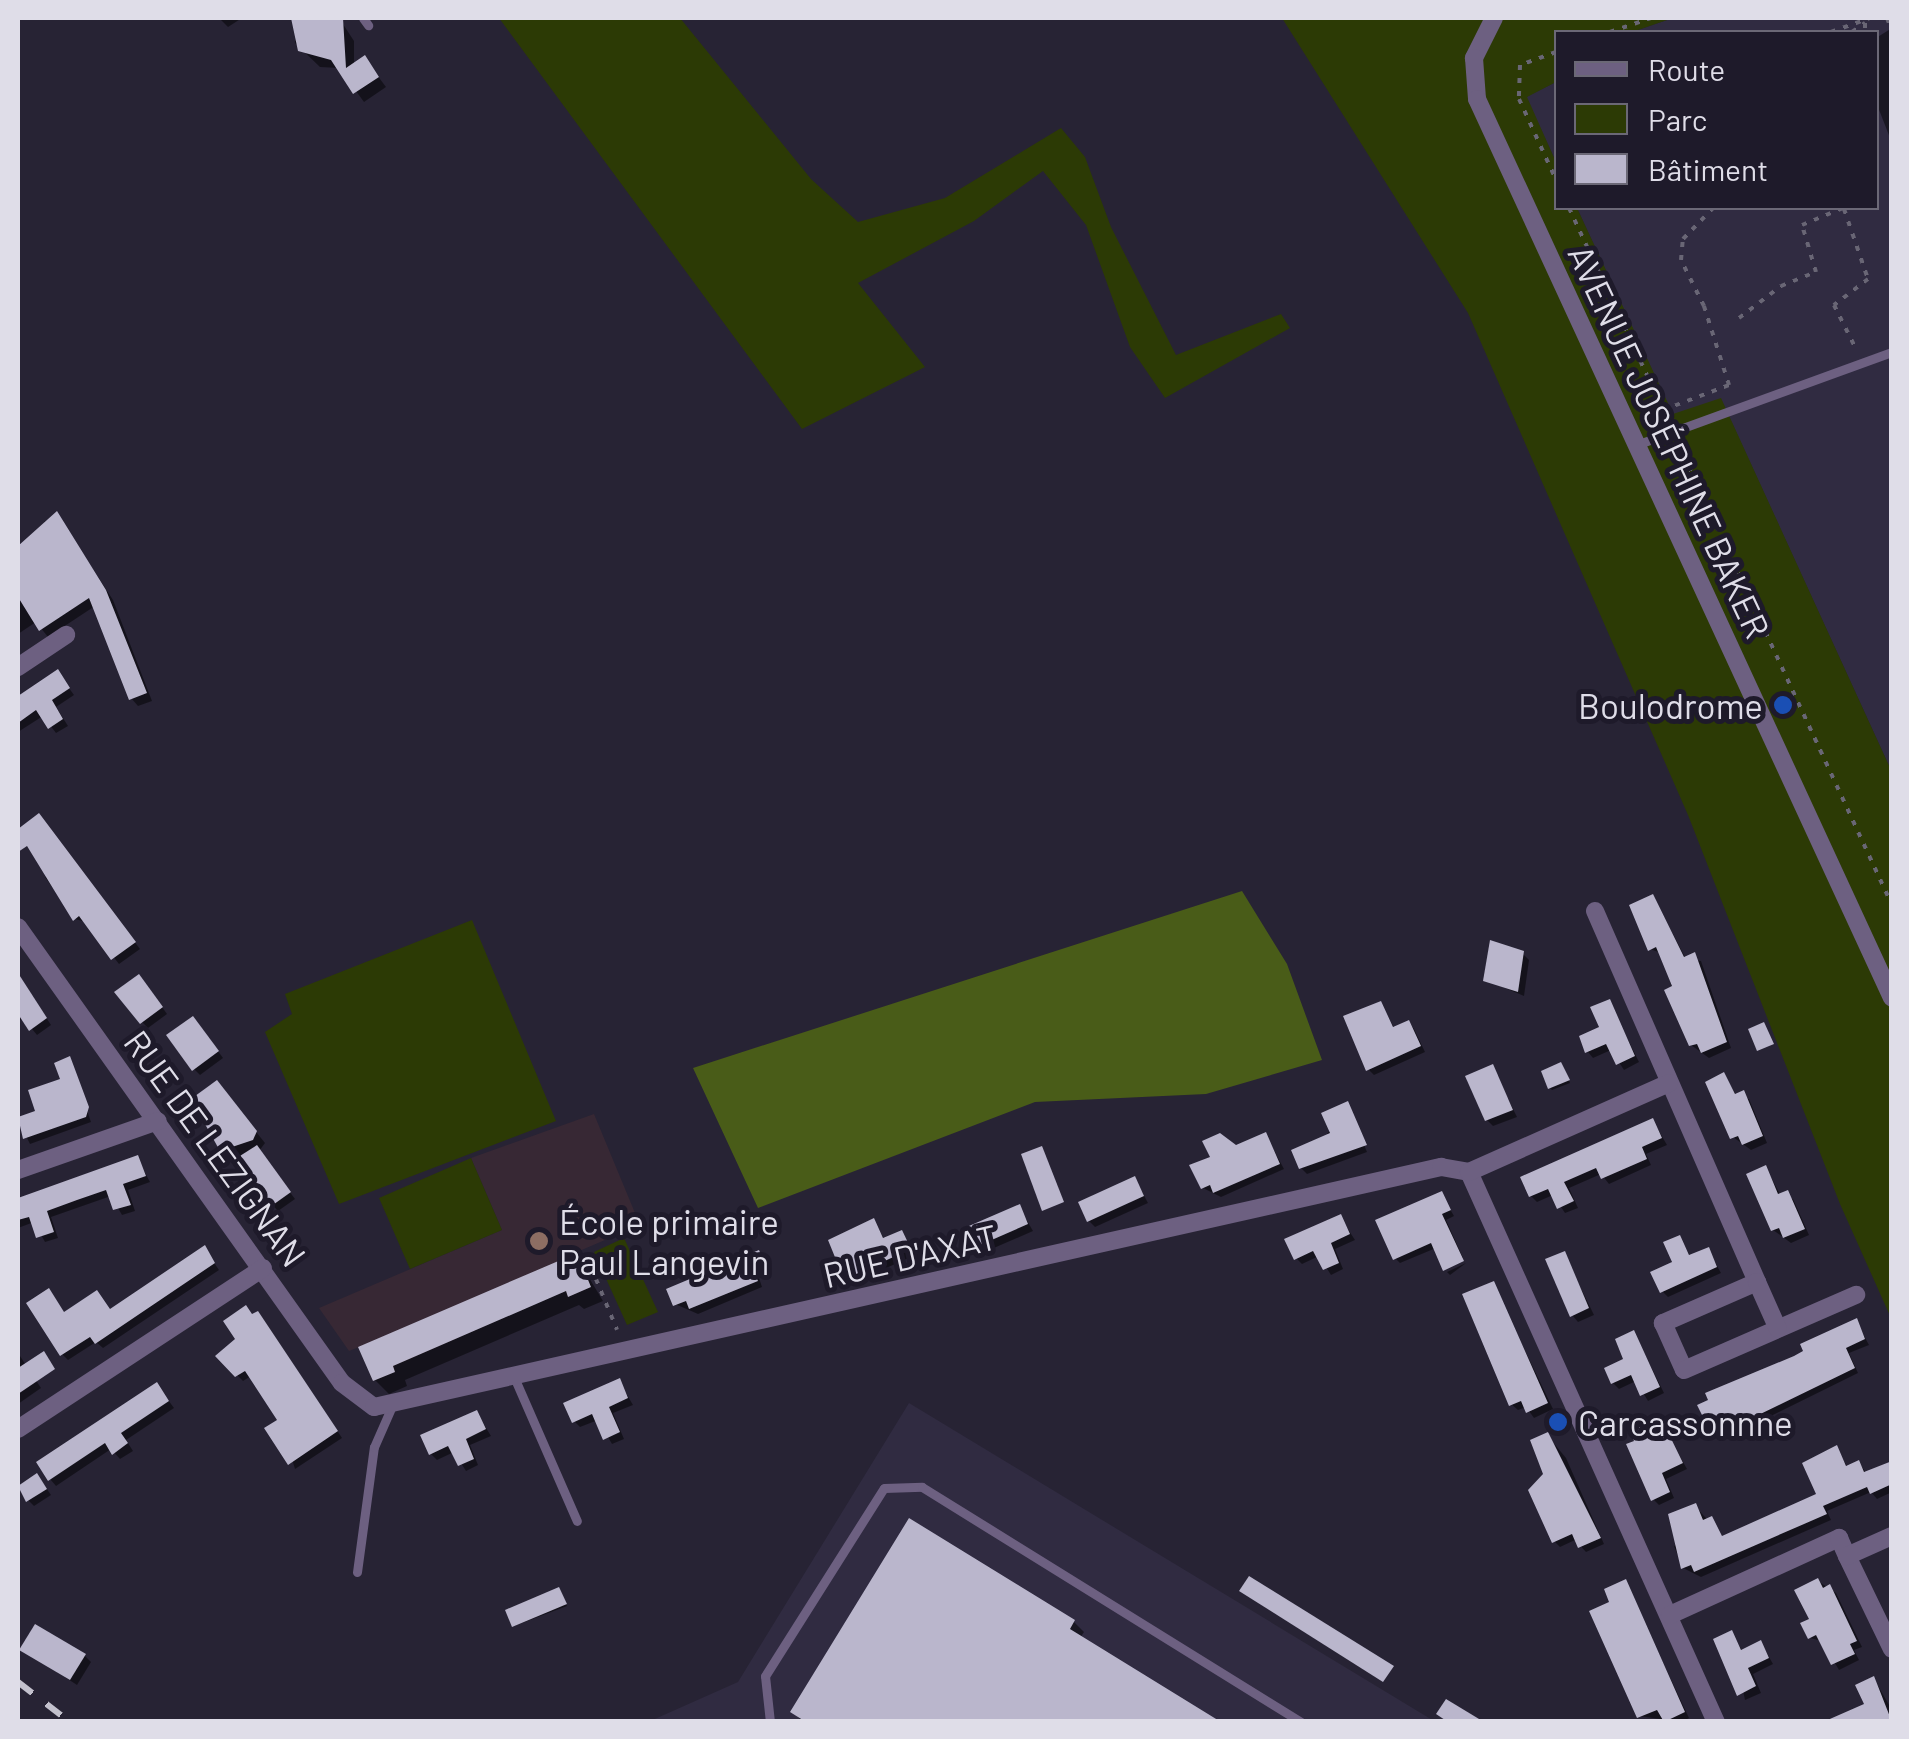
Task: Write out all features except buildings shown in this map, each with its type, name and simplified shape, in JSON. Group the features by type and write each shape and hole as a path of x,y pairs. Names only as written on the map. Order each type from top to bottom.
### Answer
{"street":[{"name":"AVENUE JOSÉPHINE BAKER","path":"1494,18 1474,58 1477,99 1892,998"},
{"path":"18,667 66,635"},
{"path":"1595,911 1778,1330"},
{"name":"RUE DE LEZIGNAN","path":"18,927 342,1384 365,1404"},
{"path":"1669,1083 1469,1172 1716,1722"},
{"path":"18,1170 158,1121"},
{"name":"RUE D'AXAT","path":"365,1404 392,1406 1441,1167 1469,1172"},
{"path":"18,1430 263,1268"},
{"path":"1757,1282 1663,1323 1684,1370 1856,1295"},
{"path":"1848,1556 1892,1536"},
{"path":"1670,1616 1839,1538 1892,1649"}],"lane":[{"path":"1636,445 1892,352"},
{"path":"514,1378 576,1522"},
{"path":"357,1572 374,1448 392,1406"},
{"path":"770,1722 765,1676 884,1488 922,1488 1302,1722"}],"path":[{"path":"1616,30 1652,18"},
{"path":"1855,30 1870,18"},
{"path":"1887,18 1890,26"},
{"path":"1838,30 1864,23"},
{"path":"1864,23 1865,30"},
{"path":"1554,53 1520,65 1518,98 1554,176"},
{"path":"1570,210 1892,905"},
{"path":"1663,410 1729,385 1704,306 1681,260 1683,239 1712,210"},
{"path":"1739,318 1782,286 1816,272 1802,224 1838,210"},
{"path":"1844,210 1868,279 1834,305 1862,362"},
{"path":"586,1255 626,1353"}],"shaded area":[{"path":"1673,18 1891,18 1891,770 1721,399 1673,415 1578,210 1879,210 1879,30 1638,30"},
{"path":"1554,83 1554,158 1526,97"},
{"name":"École primaire Paul Langevin","path":"594,1114 640,1225 577,1252 591,1287 568,1297 565,1291 394,1366 395,1372 373,1381 359,1347 349,1351 319,1308 502,1230 471,1158"},
{"path":"909,1403 1434,1721 648,1722 738,1682"}],"green space":[{"path":"499,18 680,18 811,179 858,222 945,198 1061,128 1085,157 1111,227 1176,355 1281,314 1290,328 1165,398 1130,347 1086,225 1043,171 974,221 858,283 925,367 802,429"},
{"path":"1282,18 1673,18 1638,30 1554,30 1554,83 1527,97 1554,158 1554,210 1578,210 1673,414 1721,398 1891,770 1891,1318 1840,1204 1688,815 1468,313"},
{"path":"1242,891 1287,964 1322,1060 1206,1094 1035,1102 758,1208 693,1068"},
{"path":"472,920 556,1121 339,1204 265,1032 292,1014 285,994"},
{"path":"471,1158 502,1230 410,1269 379,1198"},
{"path":"624,1238 658,1312 627,1325 594,1252"}],"railway":[{"path":"18,1682 70,1722"}],"place":[{"name":"Boulodrome","path":"1783,705"},
{"name":"École primaire Paul Langevin","path":"539,1241"},
{"name":"Carcassonnne","path":"1558,1422"}]}
